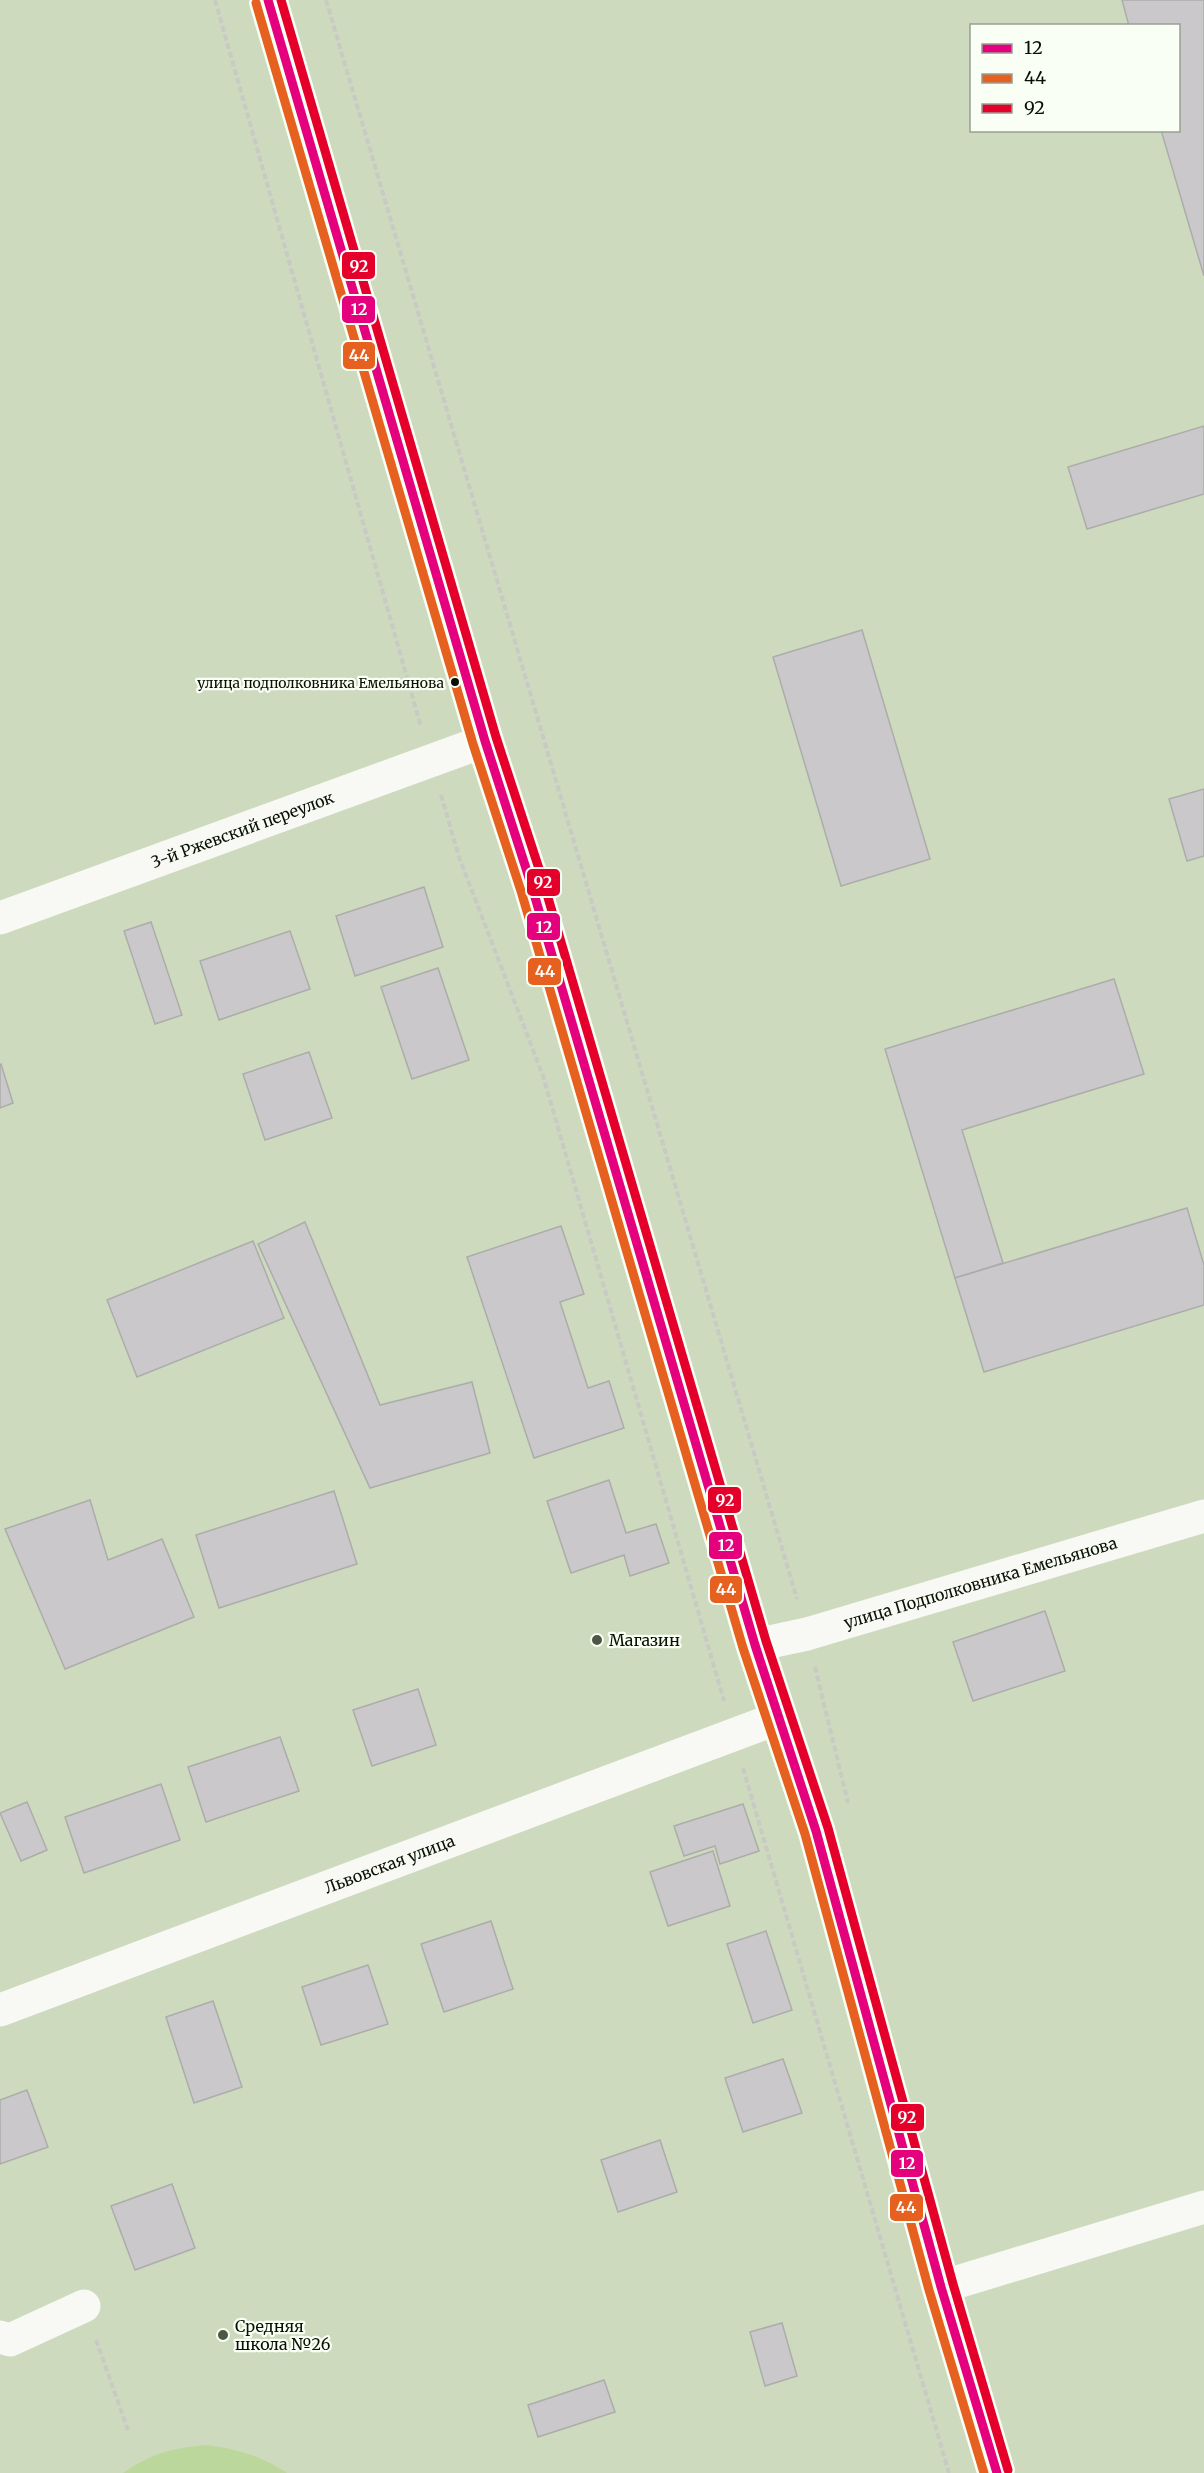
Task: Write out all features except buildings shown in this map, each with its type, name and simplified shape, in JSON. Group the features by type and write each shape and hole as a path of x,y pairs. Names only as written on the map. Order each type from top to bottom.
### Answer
{"main road":[{"path":"268,0 485,741 532,887 755,1645 816,1831 942,2287 997,2473"}],"street":[{"name":"3-й Ржевский переулок","path":"0,918 485,741"},
{"name":"улица Подполковника Емельянова","path":"755,1645 807,1634 1204,1516"},
{"name":"Львовская улица","path":"0,2010 778,1718"},
{"path":"942,2287 1204,2207"},
{"path":"0,2337 10,2340 84,2306"}],"path":[{"path":"215,0 430,760 459,857 543,1076 949,2473"},
{"path":"326,0 807,1634 849,1807"},
{"path":"84,2306 128,2430"}],"green space":[{"path":"205,2445 247,2454 287,2473 123,2473 162,2453"}],"transit line":[{"name":"12","path":"268,0 485,741 532,887 755,1645 816,1831 941,2287 997,2473"},
{"name":"92","path":"281,0 496,737 544,884 766,1641 828,1828 953,2284 1008,2470"},
{"name":"44","path":"256,3 473,744 521,891 743,1648 805,1834 929,2290 984,2473"}],"place":[{"name":"улица подполковника Емельянова","path":"455,682"},
{"name":"Магазин","path":"597,1640"},
{"name":"Средняя школа №26","path":"223,2335"}]}
